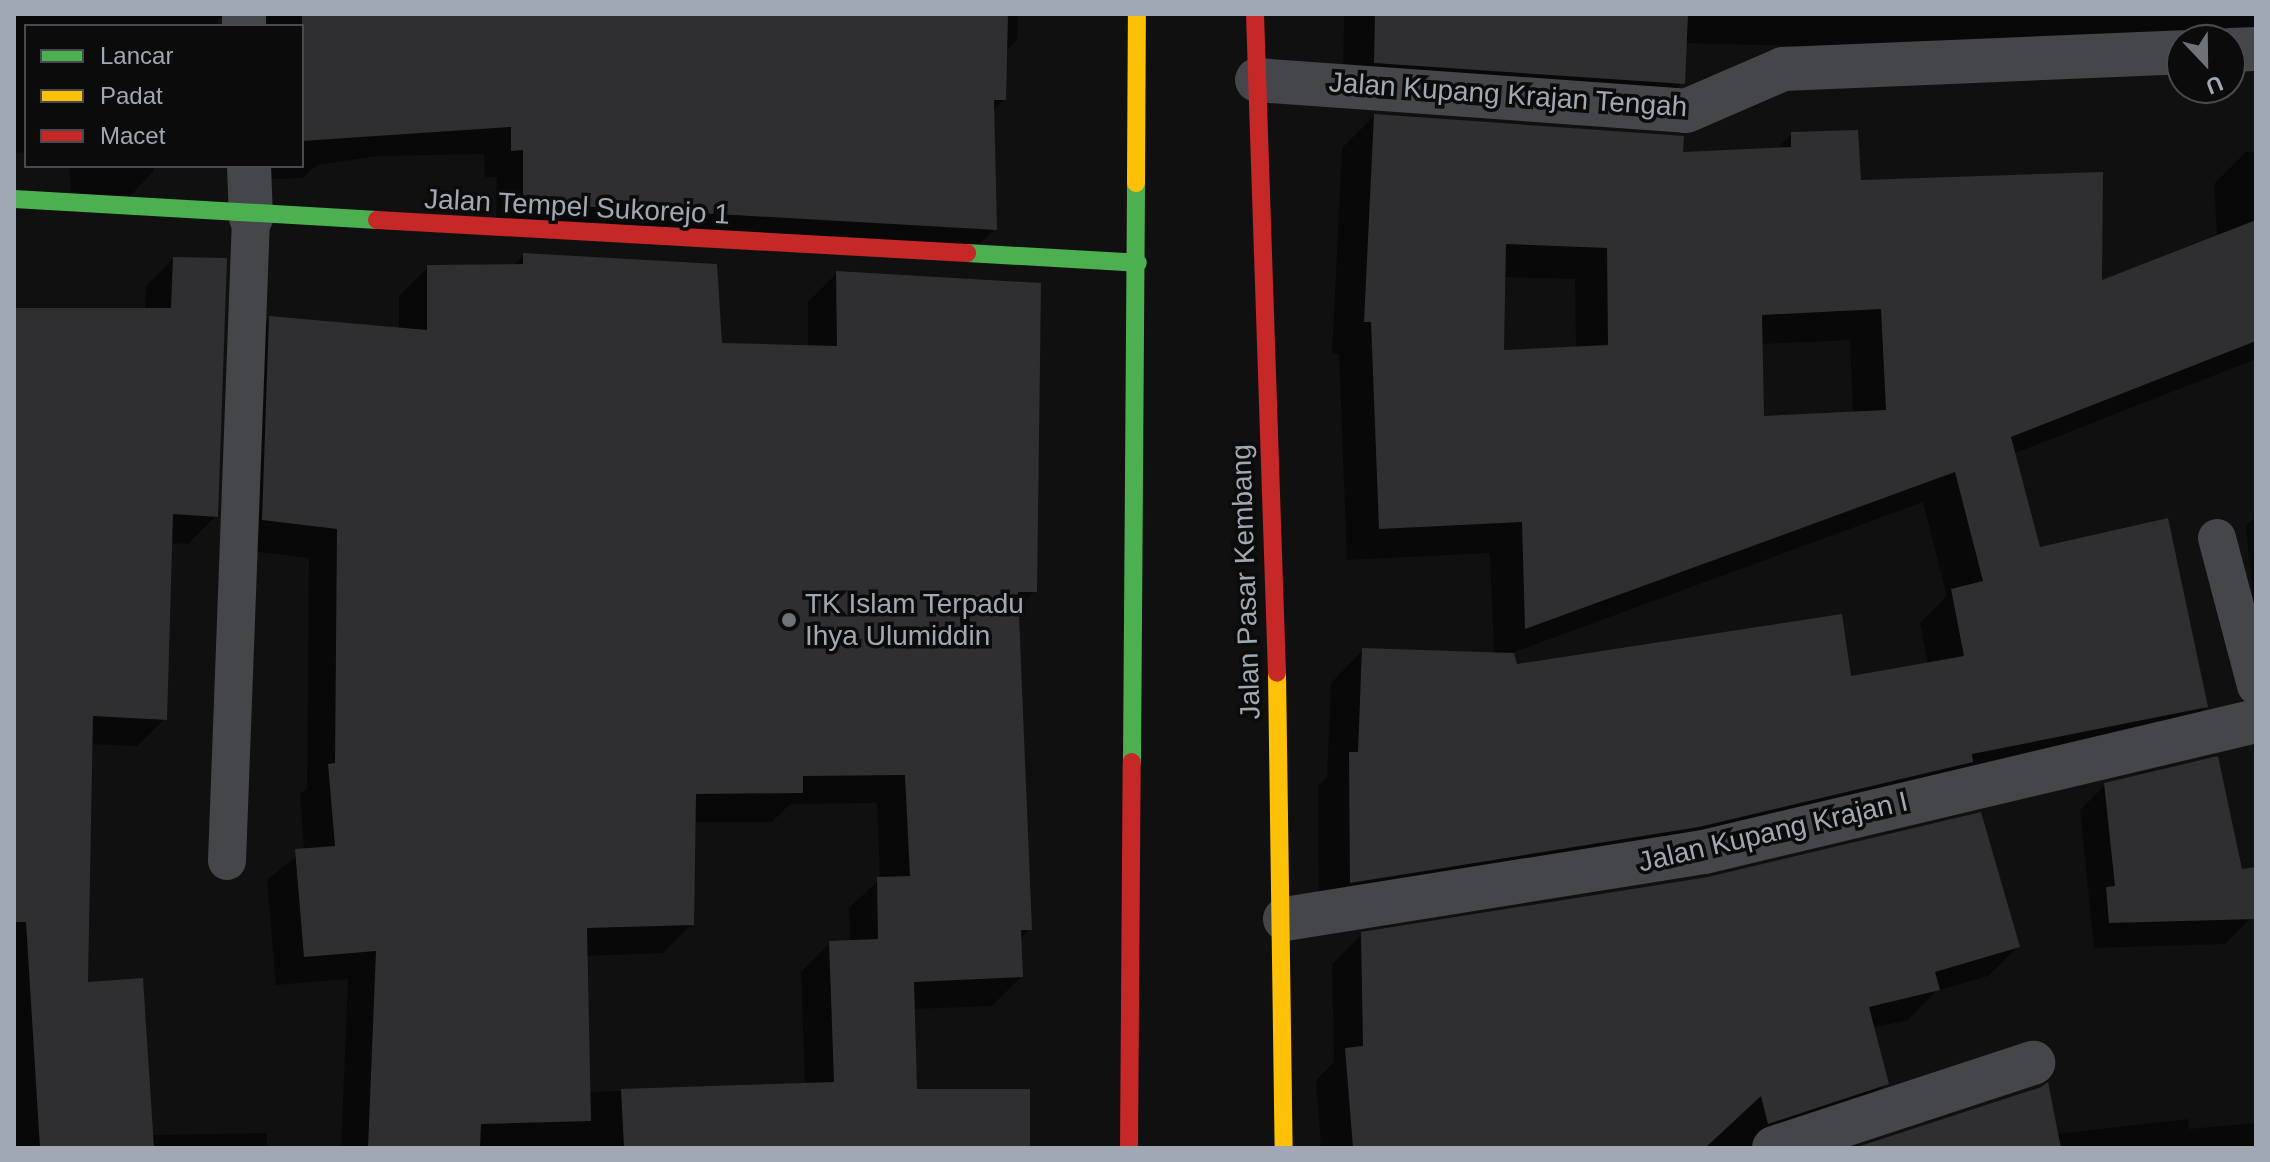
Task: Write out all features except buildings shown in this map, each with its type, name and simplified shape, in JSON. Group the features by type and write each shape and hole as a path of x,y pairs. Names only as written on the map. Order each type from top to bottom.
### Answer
{"main road":[{"path":"1129,1148 1138,263 1137,14"},
{"name":"Jalan Pasar Kembang","path":"1255,14 1285,919 1284,1148"},
{"name":"Jalan Tempel Sukorejo 1","path":"14,199 251,218 1138,263"}],"street":[{"name":"Jalan Kupang Krajan Tengah","path":"1257,80 1686,111 1783,69 2166,53"},
{"path":"249,168 251,218"},
{"name":"Jalan Kupang Krajan I","path":"1285,919 1704,852 2256,721"},
{"path":"1774,1148 2033,1063"}],"lane":[{"path":"227,861 251,218"},
{"path":"2217,538 2256,686"}],"traffic: fast":[{"path":"1132,762 1136,183"},
{"path":"14,199 377,220"},
{"path":"967,253 1138,263"}],"traffic: slow":[{"path":"1136,183 1137,14"},
{"path":"1277,673 1284,1148"}],"traffic: jam":[{"path":"1255,14 1277,673"},
{"path":"377,220 967,253"},
{"path":"1129,1148 1132,762"}],"place":[{"name":"TK Islam Terpadu Ihya Ulumiddin","path":"789,620"}]}
